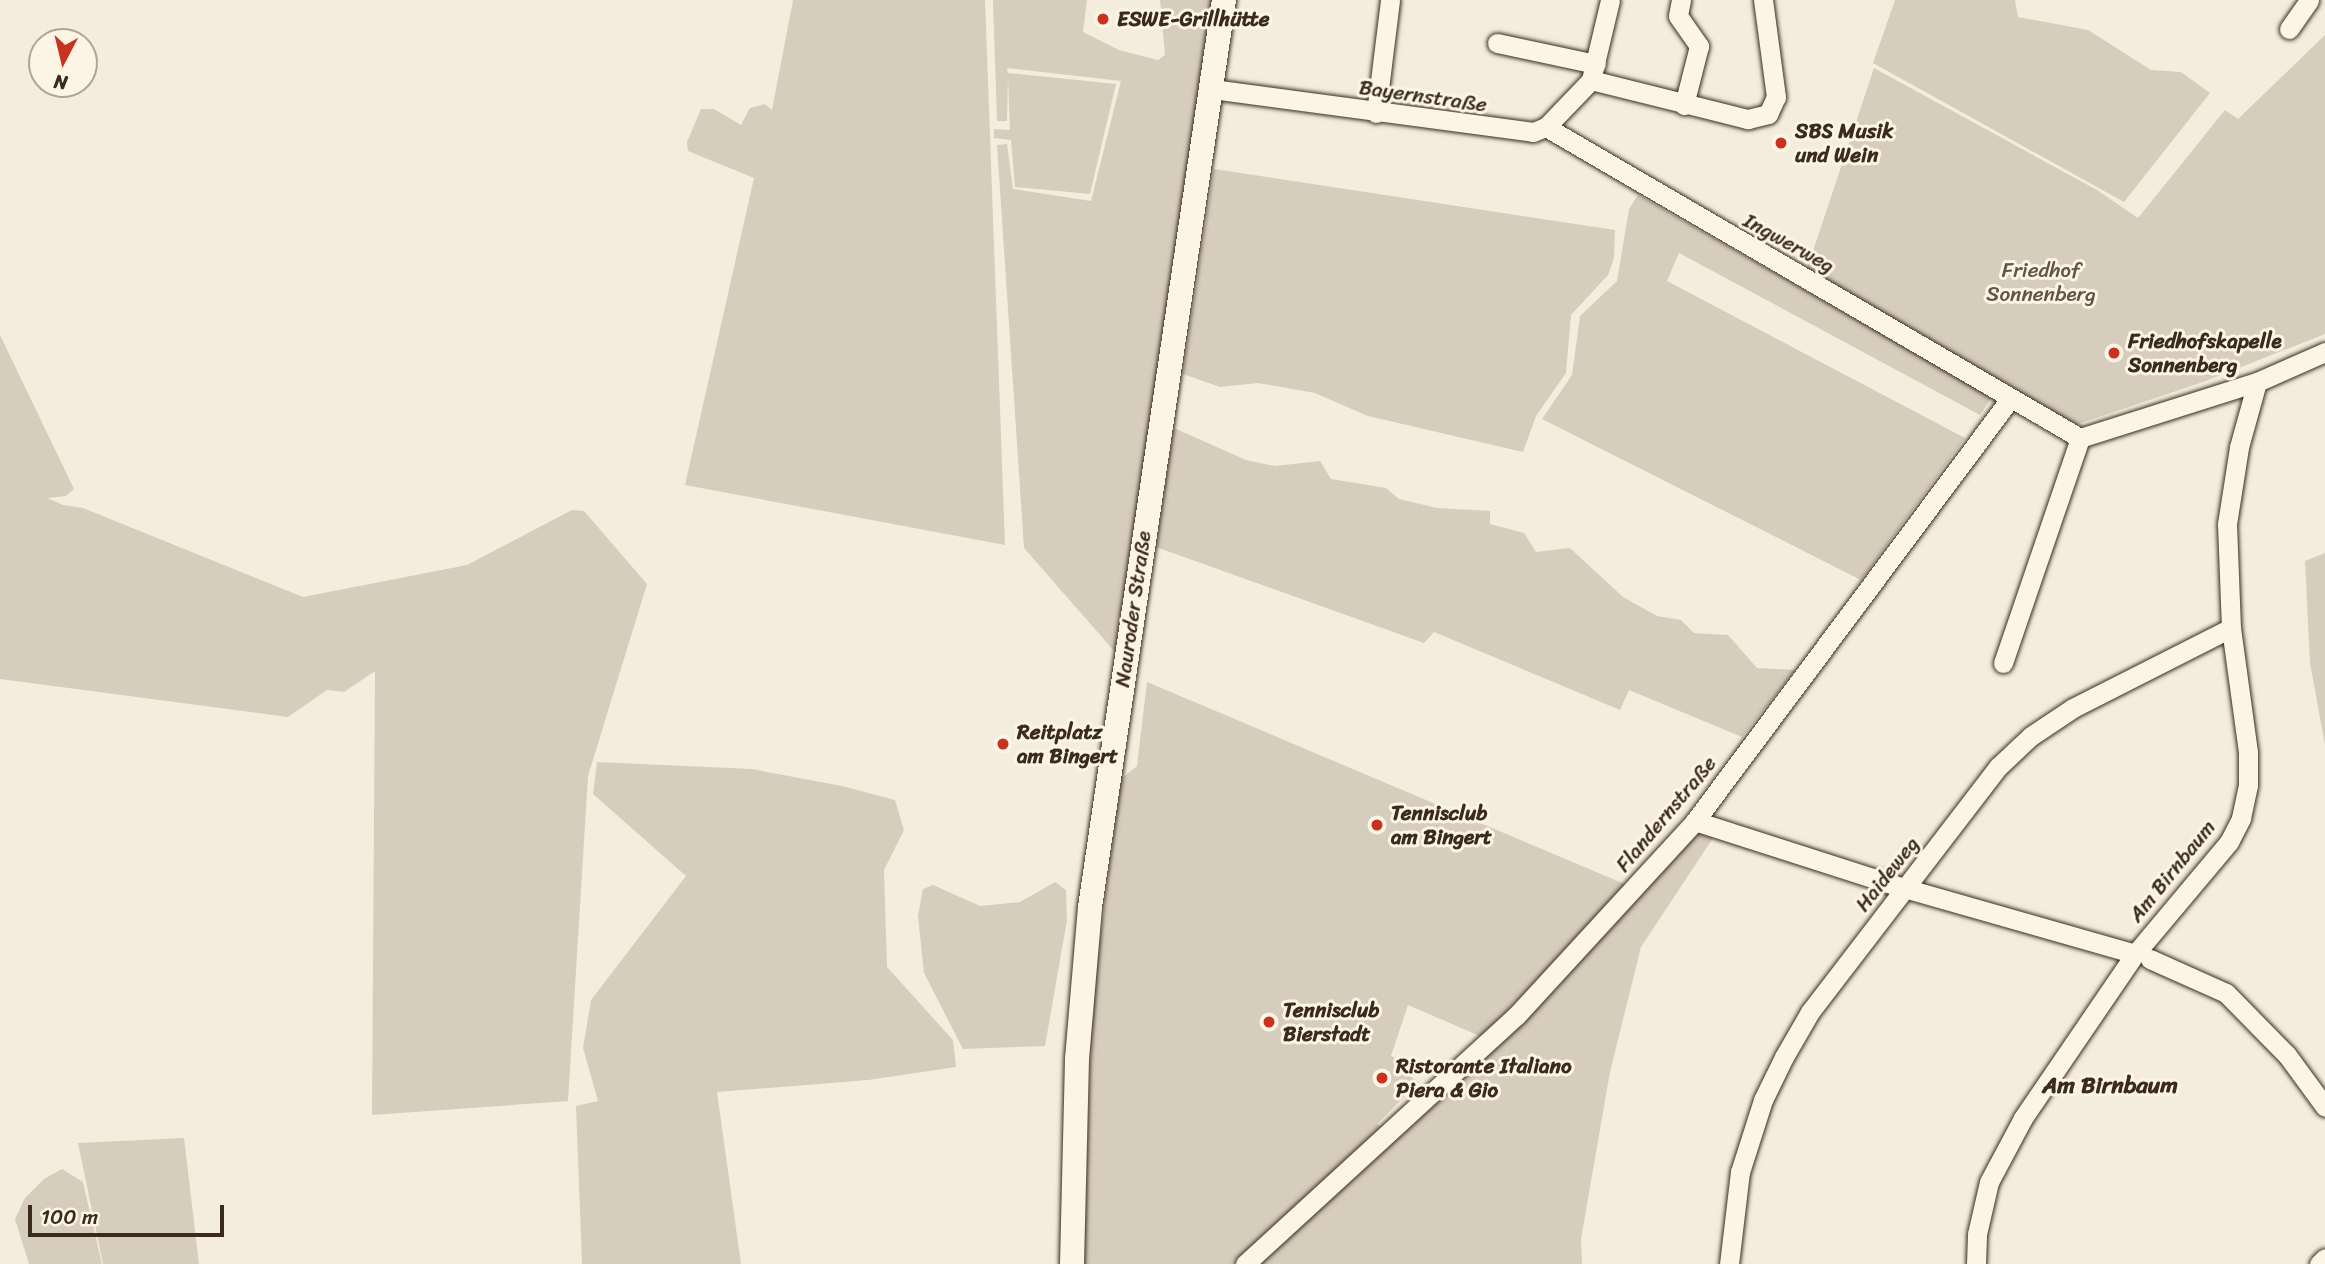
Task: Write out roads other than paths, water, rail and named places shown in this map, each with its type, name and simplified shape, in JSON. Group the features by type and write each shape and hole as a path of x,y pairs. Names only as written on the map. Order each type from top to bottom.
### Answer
{"main road":[{"name":"Nauroder Straße","path":"1072,1264 1077,1059 1090,907 1224,0"}],"street":[{"path":"1376,113 1390,0"},
{"path":"1546,127 1593,72 1610,0"},
{"path":"1681,0 1678,16 1699,46 1684,106"},
{"path":"1497,43 1593,72 1684,106 1748,119 1768,114 1775,106 1763,0"},
{"path":"2289,29 2309,0"},
{"name":"Bayernstraße","path":"1212,89 1517,132 1546,127"},
{"name":"Ingwerweg","path":"1546,127 2010,399"},
{"path":"2010,399 2080,438 2257,382 2325,352"},
{"name":"Am Birnbaum","path":"1976,1264 1977,1234 1989,1182 2024,1118 2142,956 2230,842 2241,818 2248,785 2248,752 2231,628 2227,524 2239,447 2257,382"},
{"name":"Flandernstraße","path":"1245,1264 1516,1016 1695,821 2010,399"},
{"path":"2003,663 2080,438"},
{"name":"Haideweg","path":"1729,1264 1740,1172 1763,1100 1810,1013 1998,767 2031,736 2085,702 2231,628"},
{"path":"1695,821 1904,888 2142,956 2226,993 2287,1055 2325,1107"},
{"path":"2319,1264 2325,1258"}],"place":[{"name":"ESWE-Grillhütte","path":"1103,19"},
{"name":"SBS Musik und Wein","path":"1781,143"},
{"name":"Friedhofskapelle Sonnenberg","path":"2114,353"},
{"name":"Reitplatz am Bingert","path":"1003,744"},
{"name":"Tennisclub am Bingert","path":"1377,825"},
{"name":"Tennisclub Bierstadt","path":"1269,1022"},
{"name":"Ristorante Italiano Piera & Gio","path":"1382,1078"}],"district":[{"name":"Am Birnbaum","path":"2110,1086"}],"park label":[{"name":"Friedhof Sonnenberg","path":"2041,282"}]}
